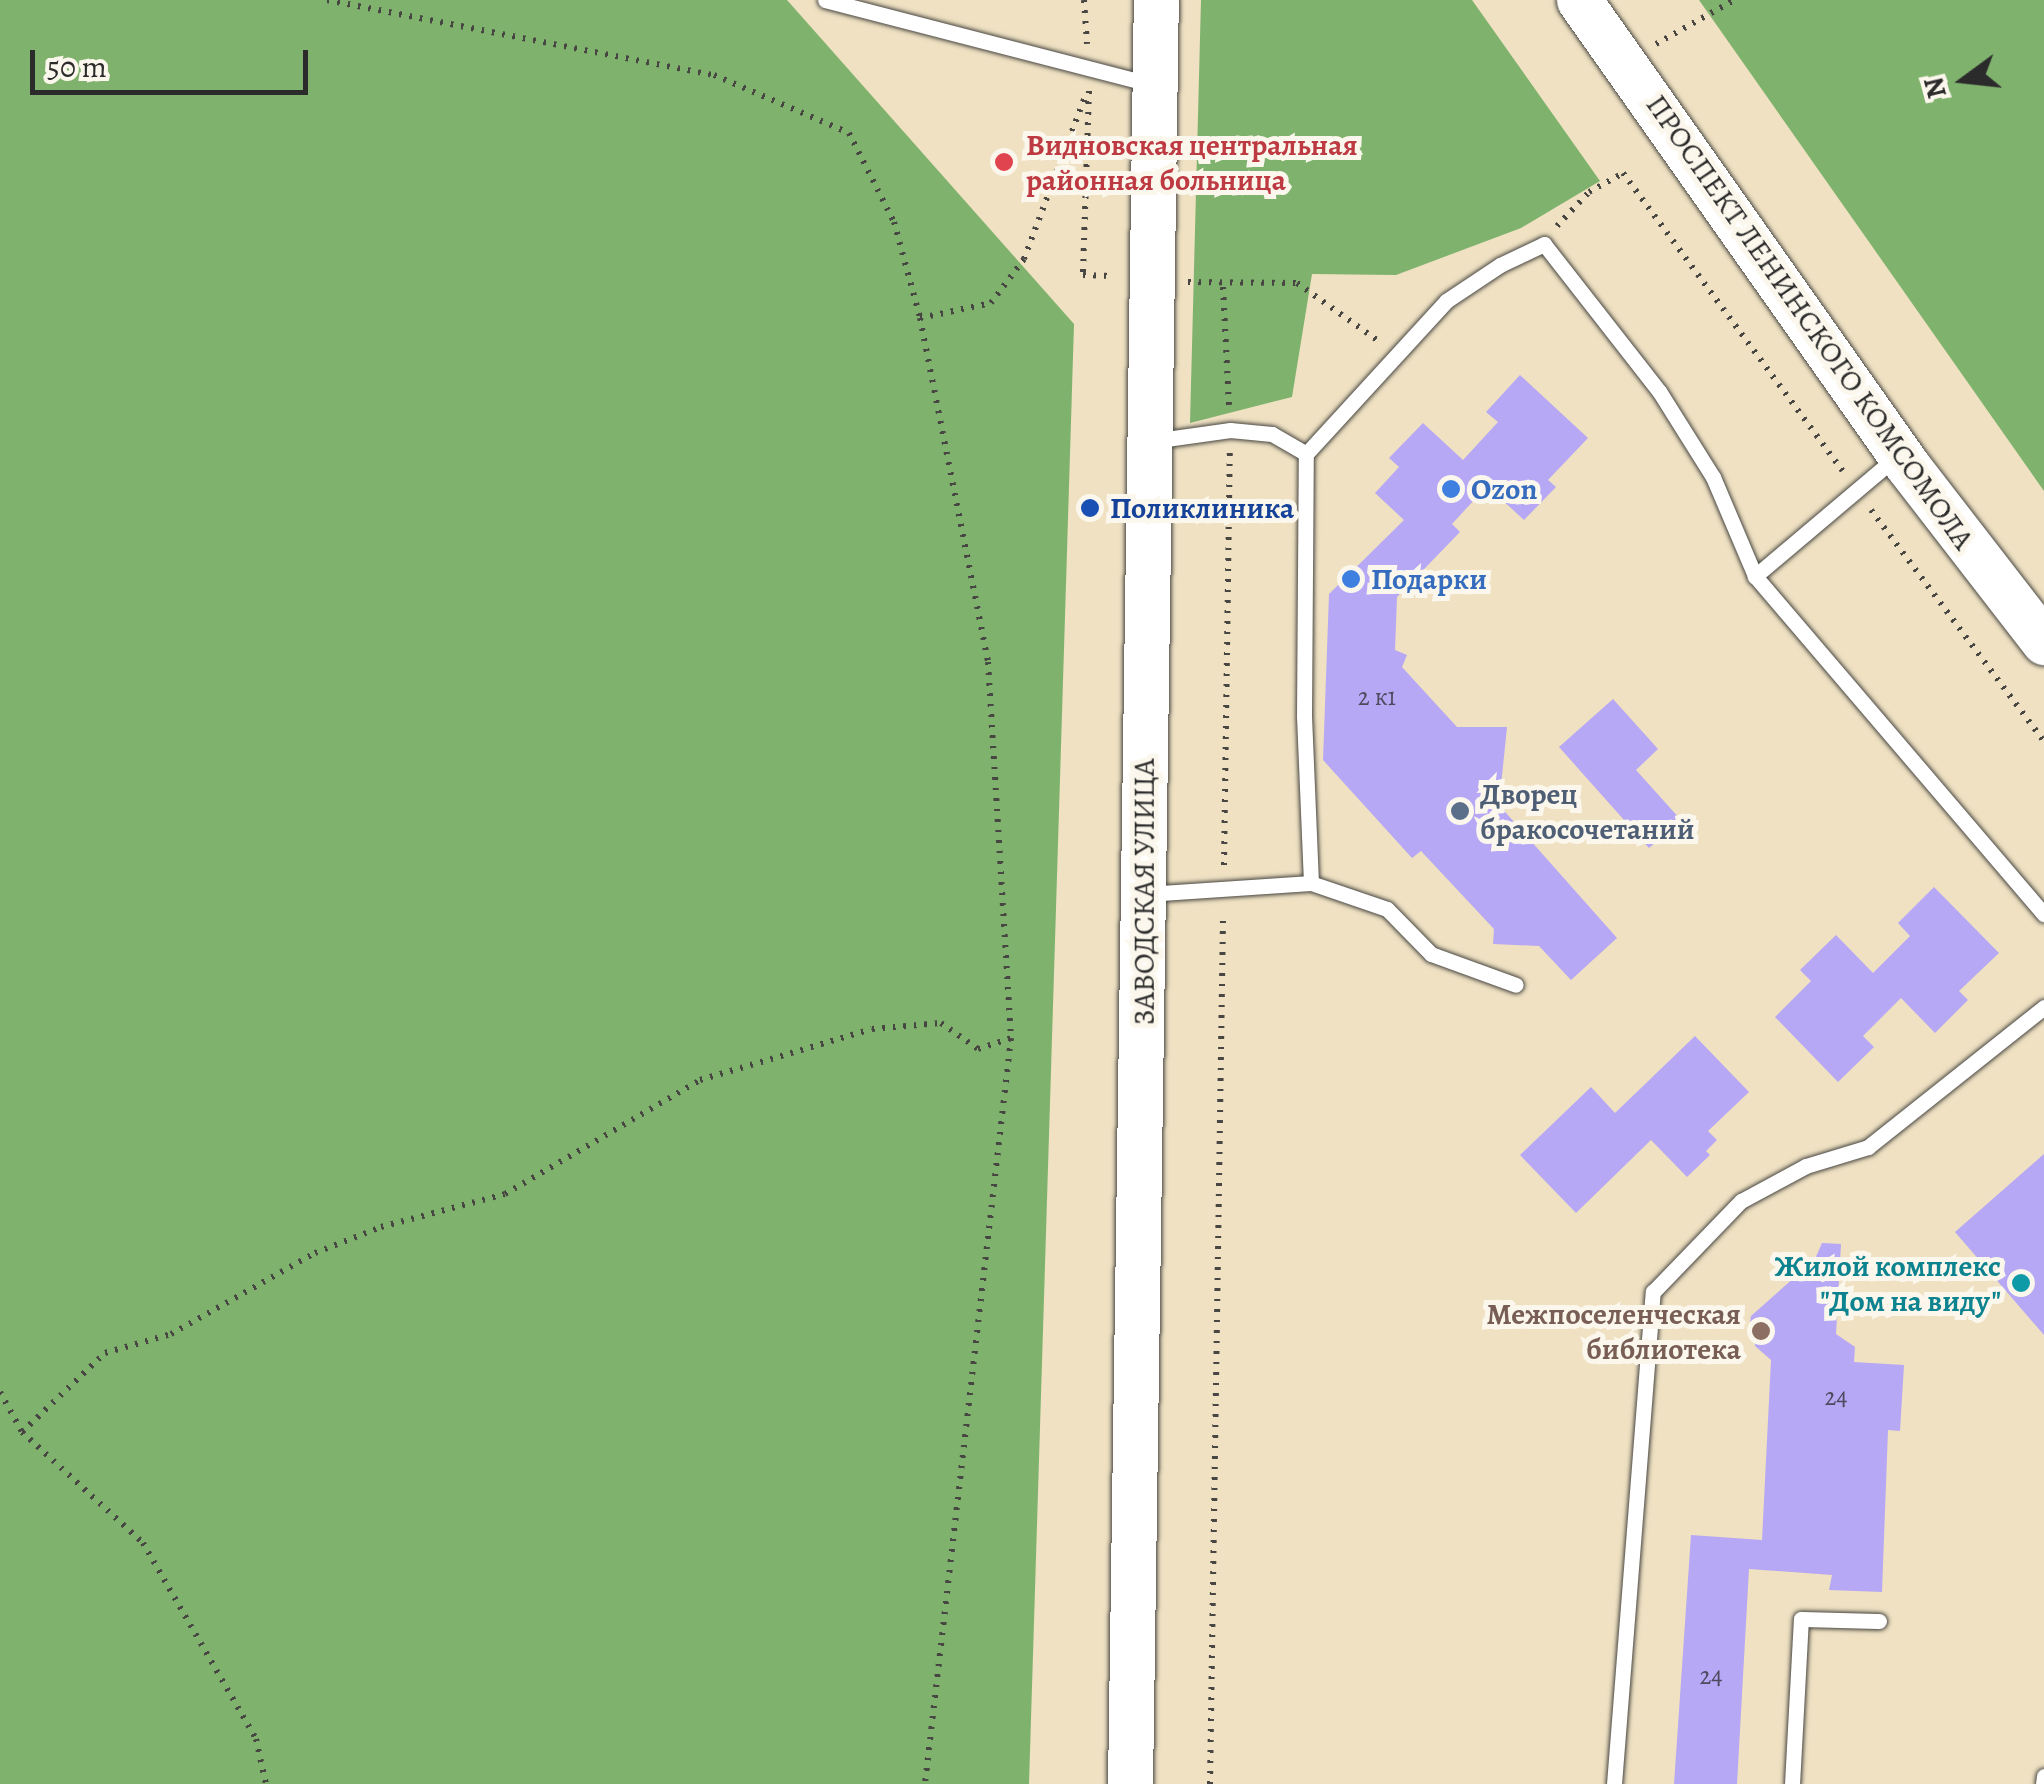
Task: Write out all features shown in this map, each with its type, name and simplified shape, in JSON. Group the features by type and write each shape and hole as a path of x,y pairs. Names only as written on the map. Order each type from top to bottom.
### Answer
{"street":[{"name":"ЗАВОДСКАЯ УЛИЦА","path":"1130,1784 1144,894 1146,441 1156,0"},
{"name":"ПРОСПЕКТ ЛЕНИНСКОГО КОМСОМОЛА","path":"1579,0 1900,454 2044,642"}],"lane":[{"path":"825,0 1153,84"},
{"path":"1310,883 1304,716 1306,454 1446,300 1544,244 1659,391 1713,478 1755,576 2044,914"},
{"path":"1146,441 1230,430 1272,434 1306,454"},
{"path":"1755,576 1900,454"},
{"path":"1144,894 1310,883 1387,909 1431,954 1516,986"},
{"path":"1614,1784 1653,1292 1741,1201 1806,1166 1868,1148 2044,1007"},
{"path":"1792,1784 1801,1619 1879,1621"},
{"path":"2043,1784 2044,1776"}],"path":[{"path":"327,0 714,75 849,133 894,222 920,318 988,662 1011,1038 924,1784"},
{"path":"1625,62 1734,0"},
{"path":"920,318 991,303 1024,260 1090,83"},
{"path":"1544,244 1567,212 1623,173 2044,741"},
{"path":"1210,1784 1230,430 1223,286 1297,283 1395,354"},
{"path":"22,1432 105,1353 171,1334 331,1247 505,1194 700,1080 872,1030 941,1023 978,1049 1011,1038"},
{"path":"0,1392 22,1432 144,1544 256,1740 266,1784"}],"green space":[{"path":"0,0 787,0 1074,324 1029,1784 0,1784"},
{"path":"1201,0 1472,0 1600,181 1521,228 1396,275 1312,274 1292,397 1190,423"},
{"path":"1699,0 2044,0 2044,491"}],"building":[{"path":"1520,375 1588,438 1548,480 1556,487 1524,520 1487,486 1452,524 1460,532 1397,597 1395,650 1407,655 1402,667 1457,727 1507,727 1499,805 1617,938 1571,980 1539,946 1493,944 1494,929 1421,851 1412,858 1323,760 1329,594 1404,520 1375,493 1399,467 1389,458 1423,423 1463,460 1498,422 1486,412"},
{"path":"1613,699 1658,749 1636,770 1681,820 1649,848 1559,747"},
{"path":"1934,887 1999,953 1959,991 1968,1000 1935,1033 1901,998 1863,1036 1874,1047 1838,1082 1775,1017 1811,981 1800,970 1836,935 1873,973 1910,936 1898,923"},
{"path":"1695,1036 1749,1092 1708,1131 1717,1140 1706,1151 1710,1155 1687,1177 1651,1140 1576,1213 1520,1155 1591,1087 1615,1113"},
{"name":"Жилой комплекс \"Дом на виду\"","path":"2044,1154 2044,1335 1955,1232"},
{"path":"1822,1243 1841,1244 1836,1334 1855,1347 1854,1362 1904,1365 1900,1431 1888,1430 1882,1592 1829,1590 1832,1575 1749,1569 1737,1784 1674,1784 1691,1535 1762,1540 1771,1360 1755,1346 1756,1335 1748,1336 1751,1316 1815,1259"}],"place":[{"name":"Видновская центральная районная больница","path":"1004,162"},
{"name":"Ozon","path":"1451,489"},
{"name":"Поликлиника","path":"1090,508"},
{"name":"Подарки","path":"1351,579"},
{"name":"Дворец бракосочетаний","path":"1460,811"},
{"name":"Жилой комплекс \"Дом на виду\"","path":"2021,1283"},
{"name":"Межпоселенческая библиотека","path":"1761,1331"}]}
